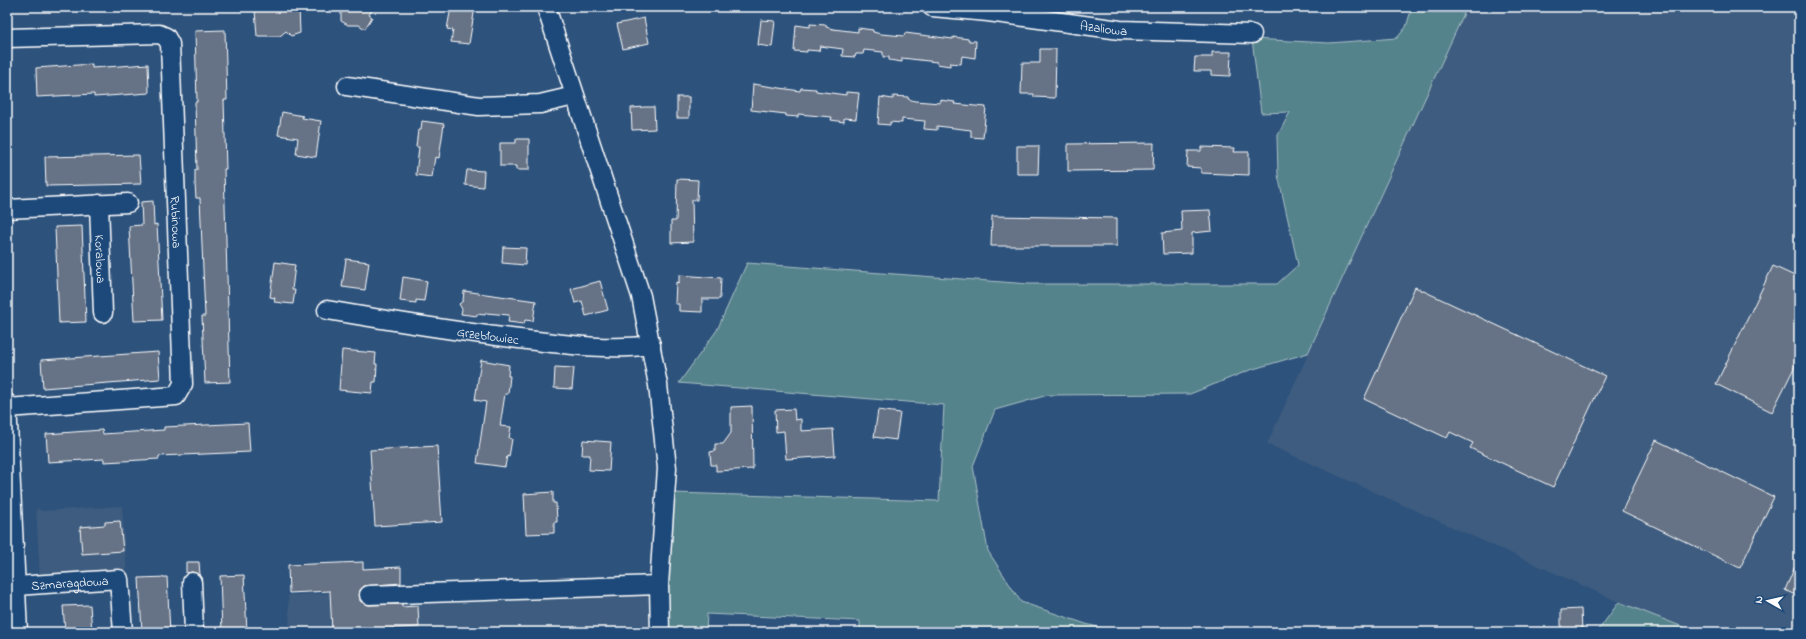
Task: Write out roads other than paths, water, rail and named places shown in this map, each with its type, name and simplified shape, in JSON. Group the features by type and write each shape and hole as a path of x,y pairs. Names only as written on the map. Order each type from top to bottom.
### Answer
{"street":[{"path":"546,7 641,296 651,345 658,385 667,468 659,585 660,632"},
{"name":"Azaliowa","path":"932,7 988,12 1120,30 1252,34"},
{"name":"Rubinowa","path":"7,38 159,34 166,37 170,44 183,384 176,396 7,408"},
{"path":"347,86 479,106 540,104 574,96"},
{"path":"7,209 128,203"},
{"name":"Koralowa","path":"99,204 103,313"},
{"name":"Grzebłowiec","path":"327,310 456,331 554,343 628,348 651,345"},
{"path":"7,403 16,586 15,631"},
{"name":"Szmaragdowa","path":"16,586 119,579 123,632"},
{"path":"192,582 194,632"},
{"path":"369,595 659,585"}]}
